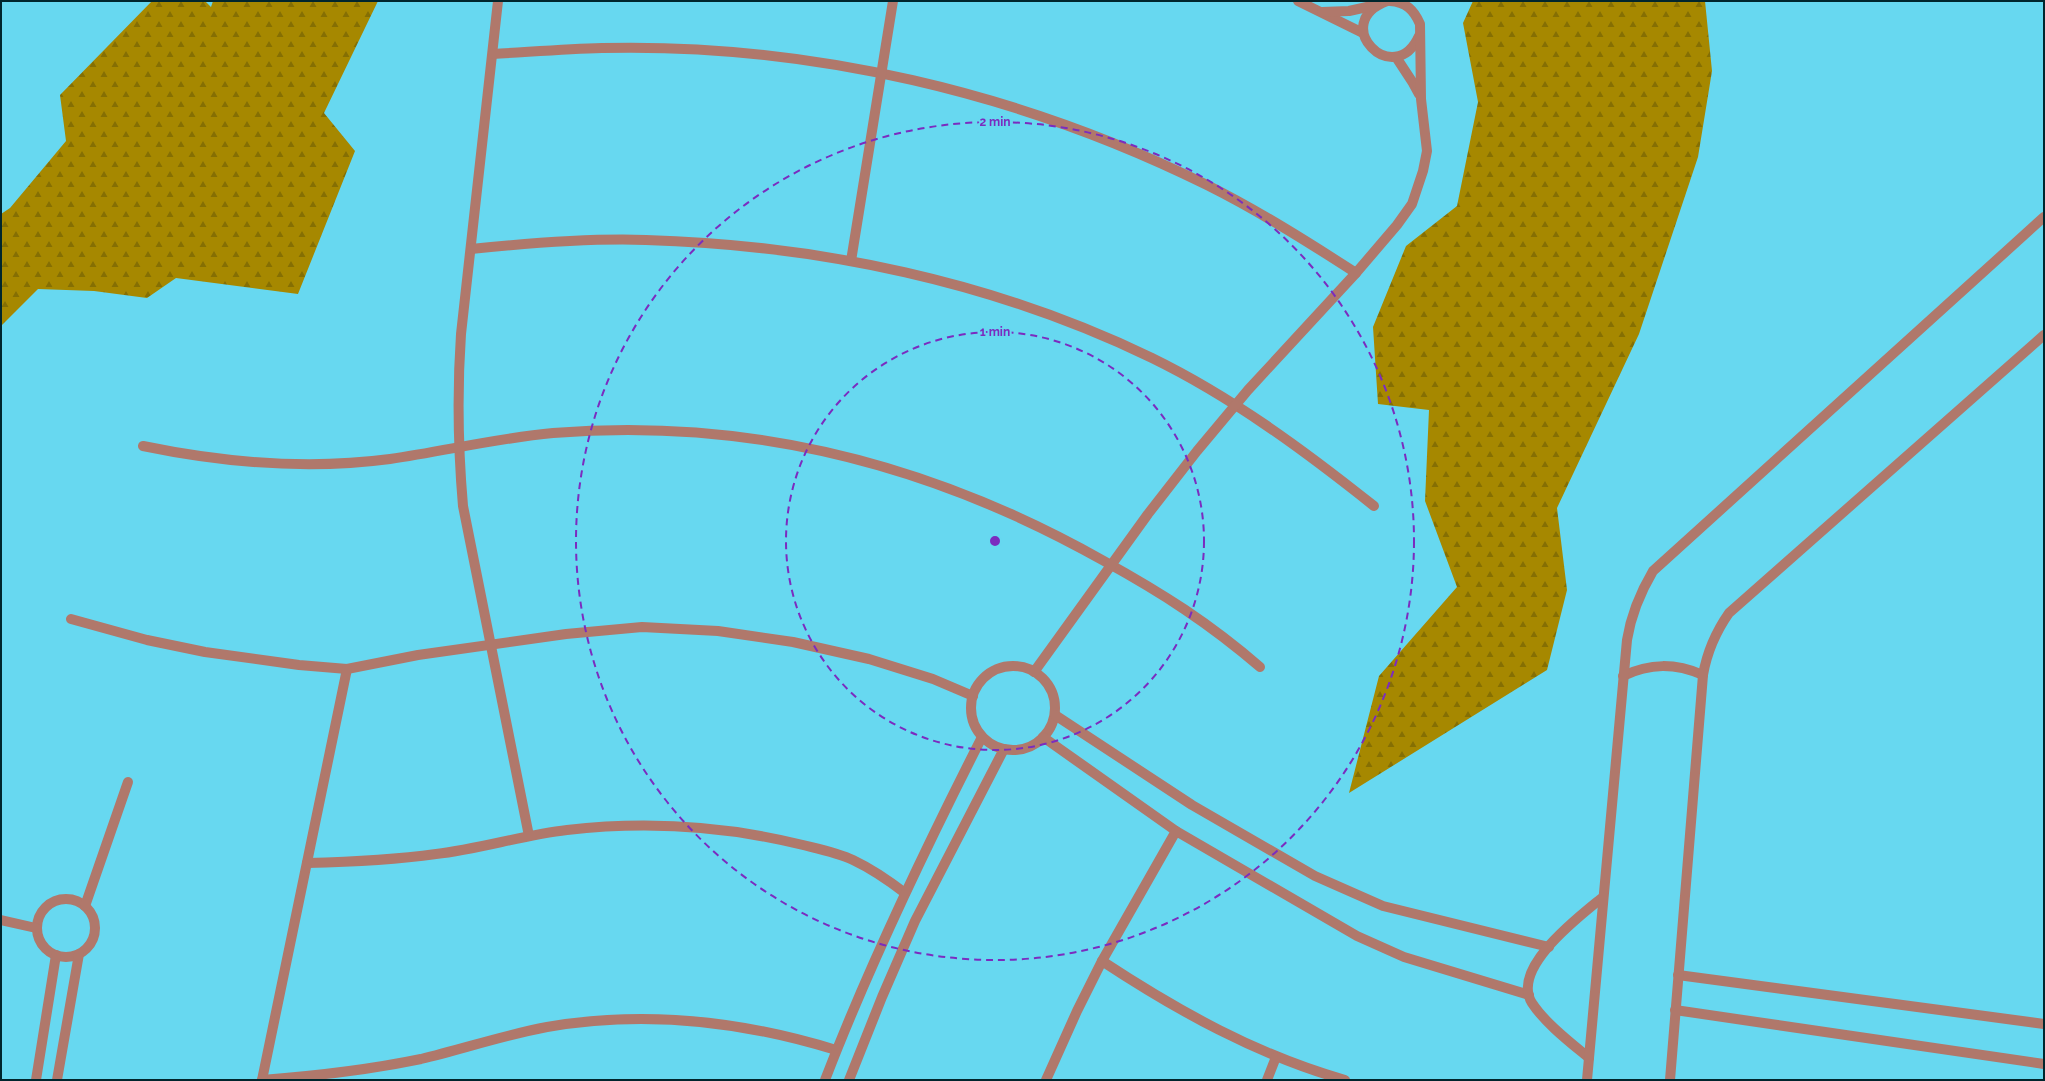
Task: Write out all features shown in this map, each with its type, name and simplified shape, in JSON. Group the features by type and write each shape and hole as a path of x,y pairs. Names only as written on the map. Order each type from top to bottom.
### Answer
{"street":[{"path":"498,1 472,249 461,334 458,377 458,446 463,506 529,836"},
{"path":"851,261 893,1"},
{"path":"1298,1 1363,33"},
{"path":"1322,12 1349,11 1387,1"},
{"path":"1034,672 1111,565 1197,451 1301,331 1356,273 1397,225 1412,204 1423,171 1427,151 1420,99 1420,24 1416,14 1408,6 1398,1 1390,1"},
{"path":"1376,5 1368,12 1364,22 1363,33 1367,44 1374,52 1385,56 1396,57 1406,53 1414,46 1419,36"},
{"path":"493,54 604,48 699,50 770,56 880,74 937,86 1041,116 1155,161 1258,213 1356,273"},
{"path":"1396,57 1413,83 1420,99"},
{"path":"1587,1080 1623,676 1630,624 1642,590 1653,571 2044,217"},
{"path":"472,249 529,243 644,240 758,247 851,261 928,278 984,293 1070,323 1154,359 1235,406 1329,471 1374,506"},
{"path":"1670,1080 1702,675 1711,644 1729,614 2044,334"},
{"path":"143,446 213,459 291,464 354,462 555,433 610,431 701,433 797,446 891,468 982,500 1026,519 1111,565 1182,606 1260,667"},
{"path":"71,619 147,640 205,652 299,666 347,669 490,644 642,627 718,631 793,642 869,659 933,679 972,696"},
{"path":"1010,666 1023,668 1034,672 1044,680 1051,691 1055,703 1054,715 1050,727 1043,737 1033,745 1022,750 997,747 982,737 972,720 970,708 972,696 978,684 987,675 998,669 1010,666"},
{"path":"1623,676 1634,671 1656,666 1680,667 1702,675"},
{"path":"347,669 262,1080 374,1068 420,1059 548,1027 626,1019 665,1019 743,1026 836,1050"},
{"path":"1054,715 1192,805 1315,876 1383,906 1548,947"},
{"path":"825,1080 836,1050 905,893 982,737"},
{"path":"1043,737 1176,830 1357,936 1404,956 1529,994"},
{"path":"849,1080 882,997 915,921 1004,749"},
{"path":"85,906 128,782"},
{"path":"307,863 391,860 437,854 529,836 602,827 676,826 749,834 783,840 851,859 881,874 905,893"},
{"path":"1046,1080 1102,961 1176,830"},
{"path":"1589,1058 1552,1026 1532,1003 1528,985 1539,957 1572,923 1603,897"},
{"path":"68,899 77,901 85,906 94,922 92,941 79,954 72,956 56,955 48,951 42,944 36,928 38,918 43,910 50,904 68,899"},
{"path":"1,920 36,928"},
{"path":"57,1080 79,954"},
{"path":"36,1080 56,955"},
{"path":"1102,961 1183,1012 1276,1057 1345,1080"},
{"path":"1678,975 2044,1024"},
{"path":"1675,1010 2044,1064"},
{"path":"1267,1080 1276,1057"}],"green space":[{"path":"152,1 205,1 211,7 213,1 378,1 324,113 355,151 298,294 176,278 147,298 94,291 38,289 1,326 1,214 10,208 66,141 60,95"},
{"path":"1473,1 1705,1 1712,71 1698,157 1639,334 1557,508 1567,590 1547,670 1349,793 1379,676 1457,587 1425,501 1429,410 1378,404 1373,327 1406,246 1457,206 1478,102 1463,23"}]}
